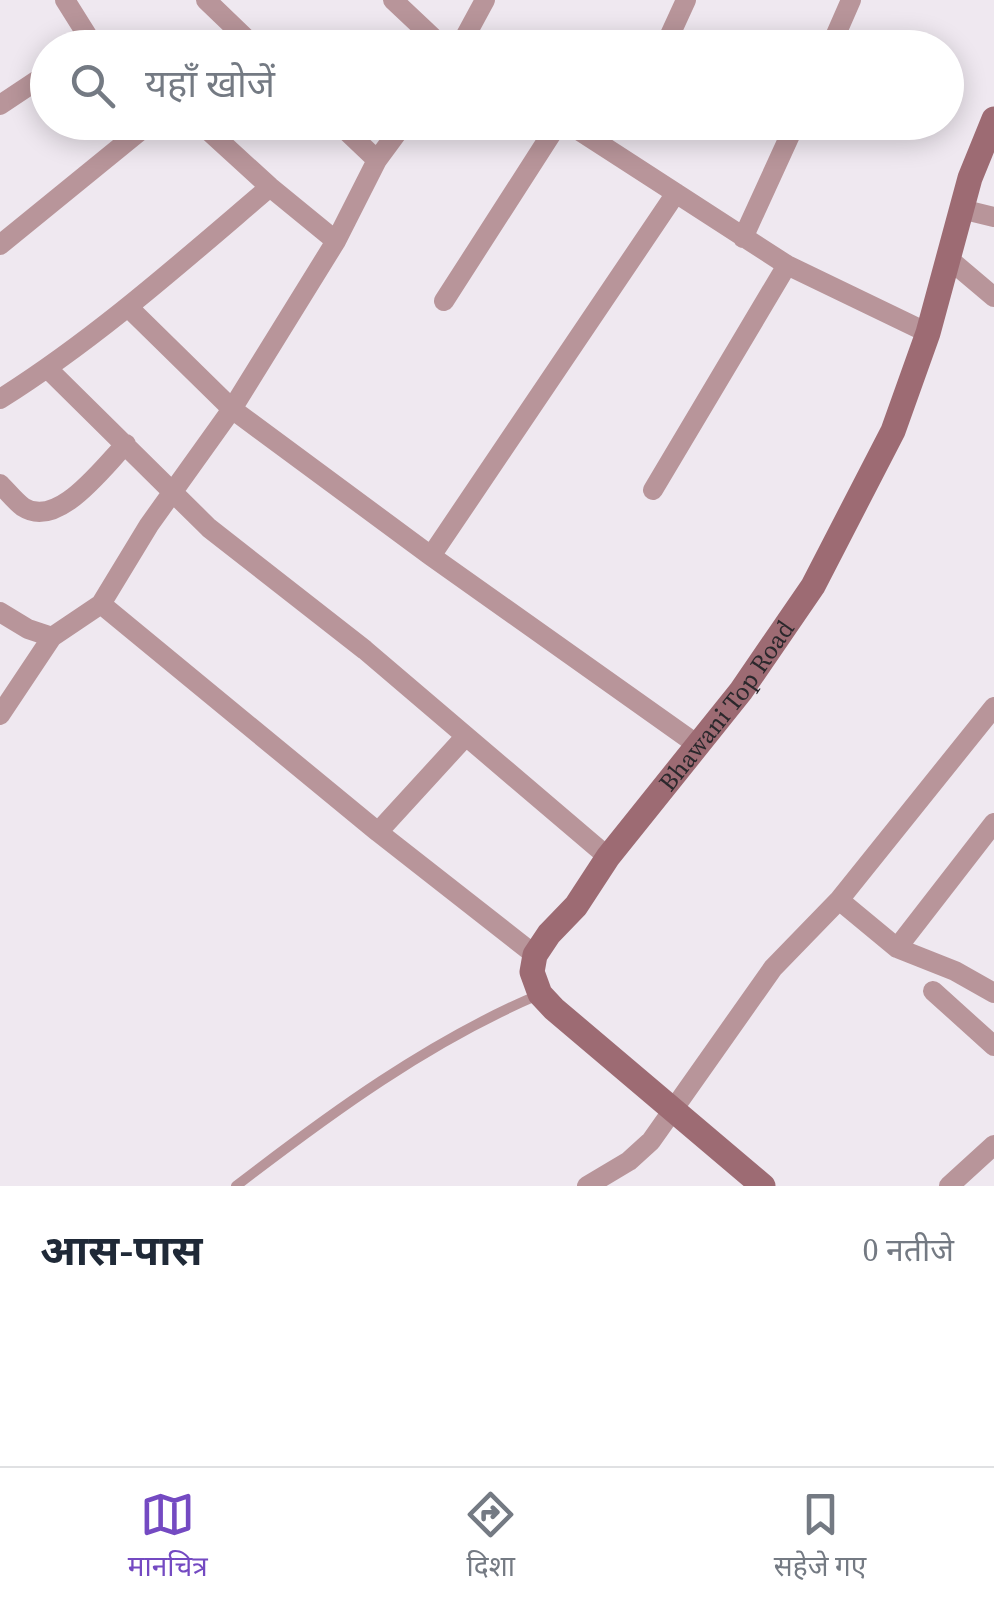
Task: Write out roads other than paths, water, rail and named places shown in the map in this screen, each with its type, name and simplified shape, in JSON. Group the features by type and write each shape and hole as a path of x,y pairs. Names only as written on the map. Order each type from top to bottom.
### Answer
{"street":[{"path":"65,0 83,30"},
{"path":"392,0 424,30"},
{"path":"469,30 485,0"},
{"path":"672,30 686,0"},
{"path":"838,30 851,0"},
{"path":"219,4 241,30"},
{"path":"0,105 30,85"},
{"name":"Bhawani Top Road","path":"535,955 576,906 608,857 699,746 813,586 893,431 928,333 970,178 994,119"},
{"path":"0,245 129,140"},
{"path":"219,140 336,240"},
{"path":"356,140 378,160"},
{"path":"0,716 52,637 101,604 173,490 232,408 336,240 392,140"},
{"path":"444,300 550,140"},
{"path":"591,140 787,265 928,333"},
{"path":"743,238 788,140"},
{"path":"0,398 48,369 128,307 270,187"},
{"path":"431,556 676,193"},
{"path":"961,209 994,218"},
{"path":"949,259 994,297"},
{"path":"652,490 787,265"},
{"path":"128,307 232,408 431,556 699,746"},
{"path":"48,369 209,528 365,650 608,857"},
{"path":"0,484 24,508 42,514 64,507 126,444"},
{"path":"101,604 378,832 535,955 532,972 540,994 672,1112 763,1186"},
{"path":"0,612 28,629 52,637"},
{"path":"588,1186 629,1161 672,1112 774,968 839,900 994,706"},
{"path":"378,832 465,738"},
{"path":"897,948 994,823"},
{"path":"839,900 897,948 955,971 994,993"},
{"path":"933,991 994,1046"},
{"path":"949,1186 994,1146"}],"lane":[{"path":"236,1186 361,1094 484,1018 540,994"}]}
